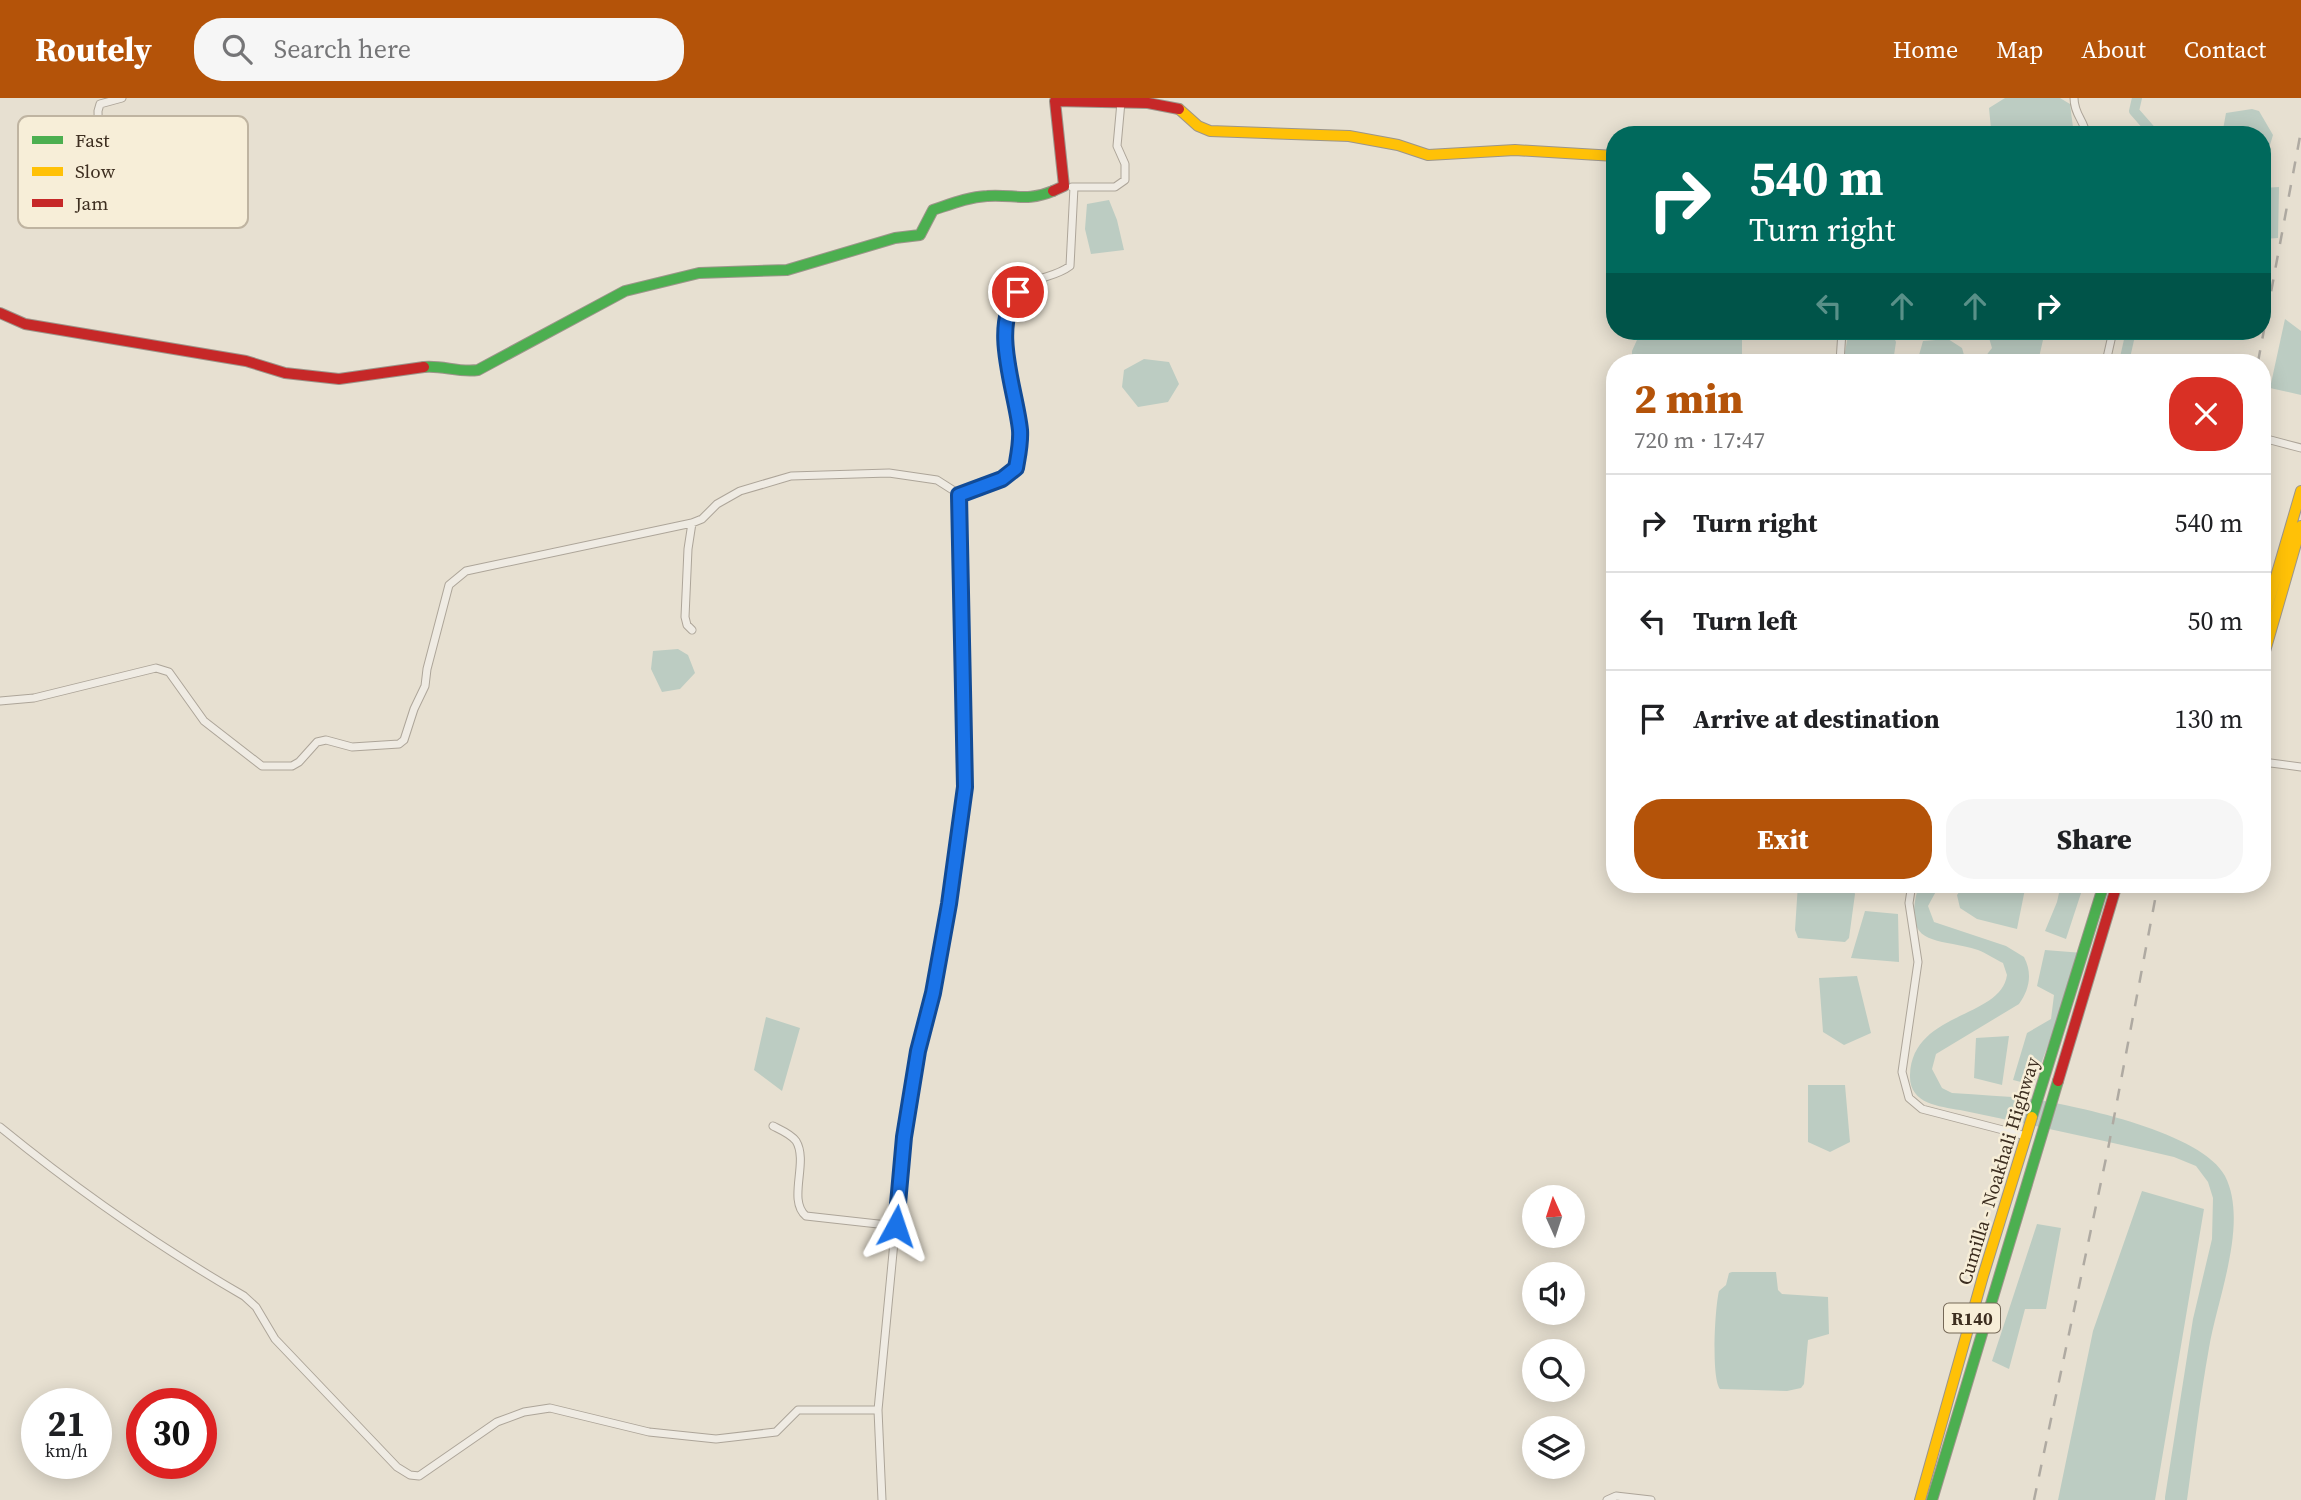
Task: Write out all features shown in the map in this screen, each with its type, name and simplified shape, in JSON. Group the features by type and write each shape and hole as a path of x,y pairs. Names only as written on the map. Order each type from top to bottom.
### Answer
{"street":[{"path":"98,116 100,104 122,98"},
{"path":"2074,98 2077,117 2083,126"},
{"path":"959,495 1002,479 1016,468 1020,429 1007,358 1007,313 1011,302 1033,279 1063,271 1070,266 1069,186 1055,100 1172,106 1182,110 1194,125 1210,131 1349,136 1398,145 1429,155 1515,150 1606,155"},
{"path":"0,313 25,324 246,361 285,373 339,379 434,366 464,372 478,370 625,291 650,283 689,274 782,271 807,265 823,257 895,238 920,235 933,210 985,196 1030,198 1069,186 1115,187 1125,180 1125,164 1117,146 1121,102"},
{"path":"2271,440 2301,447"},
{"path":"0,701 34,698 156,668 169,673 204,721 262,766 292,766 317,742 337,742 352,747 399,744 404,740 425,686 426,669 449,585 466,570 692,523 702,519 717,504 740,492 791,476 889,473 937,480 959,495"},
{"path":"2271,594 2301,491"},
{"path":"882,1500 878,1410 904,1137 918,1051 933,993 949,904 965,787 959,495"},
{"path":"692,523 685,617 692,630"},
{"path":"2271,630 2301,526"},
{"path":"2271,763 2301,767"},
{"path":"1911,893 1909,903 1918,962 1902,1072 1909,1098 1922,1109 2026,1136"},
{"name":"Cumilla - Noakhali Highway","path":"1932,1500 1996,1280 2041,1141 2055,1063 2076,975 2101,893"},
{"name":"Cumilla - Noakhali Highway","path":"1920,1500 2026,1136 2087,985 2114,893"},
{"path":"773,1126 796,1142 799,1153 799,1206 806,1216 896,1226"},
{"path":"0,1127 39,1159 148,1235 244,1296 256,1307 275,1339 397,1467 410,1475 426,1473 497,1422 524,1412 550,1408 649,1432 716,1439 776,1432 798,1410 878,1410"},
{"path":"1607,1500 1616,1496 1651,1500"}],"shaded area":[{"path":"2005,98 2060,98 2070,104 2073,126 1991,126 1989,108"},
{"path":"2252,109 2259,111 2268,126 2224,126 2226,113"},
{"path":"2279,187 2278,238 2271,238 2271,188"},
{"path":"1109,200 1124,250 1091,254 1085,229 1087,204"},
{"path":"2285,319 2301,331 2301,395 2271,388"},
{"path":"1637,340 1742,340 1742,354 1632,354"},
{"path":"1847,340 1896,342 1894,354 1845,354"},
{"path":"1950,340 1962,348 1964,354 1919,354 1923,341"},
{"path":"1990,340 2043,340 2040,354 1987,354 1992,348"},
{"path":"1144,359 1169,362 1179,384 1168,402 1138,407 1122,387 1124,370"},
{"path":"678,649 688,655 695,673 680,689 662,692 651,669 653,651"},
{"path":"1797,893 1855,893 1849,938 1845,942 1798,938 1795,930"},
{"path":"1917,893 1935,893 1928,906 1934,922 2006,946 2024,957 2029,976 2019,1004 1936,1054 1932,1069 1942,1088 1952,1093 2053,1103 2138,1124 2192,1147 2212,1161 2225,1176 2232,1195 2233,1238 2209,1348 2187,1500 2165,1500 2165,1497 2193,1319 2212,1239 2213,1198 2208,1182 2196,1166 2174,1157 1943,1107 1920,1098 1911,1085 1914,1054 1925,1039 1940,1027 1990,1000 2001,989 2007,975 2003,963 1978,950 1925,936 1918,930 1914,919"},
{"path":"2024,893 2017,929 1977,919 1960,908 1957,895"},
{"path":"2059,893 2081,893 2066,939 2045,931"},
{"path":"1865,911 1898,914 1899,962 1851,958"},
{"path":"2045,950 2083,953 2033,1085 2013,1080 2027,1033 2051,1019 2054,995 2037,986"},
{"path":"1857,976 1871,1033 1844,1045 1823,1032 1819,978"},
{"path":"766,1017 800,1028 782,1091 754,1070"},
{"path":"2009,1036 2002,1085 1974,1078 1976,1038"},
{"path":"1808,1085 1845,1085 1850,1142 1830,1152 1808,1142"},
{"path":"2142,1191 2204,1209 2155,1500 2058,1500 2093,1331"},
{"path":"2037,1224 2061,1228 2046,1309 2025,1309 2009,1369 1992,1361"},
{"path":"1732,1272 1776,1272 1778,1290 1782,1294 1828,1297 1829,1334 1808,1340 1804,1384 1801,1388 1787,1391 1720,1389 1715,1371 1715,1326 1719,1291 1726,1285 1729,1273"}],"waterway":[{"path":"2137,98 2134,111 2147,126"},
{"path":"2126,354 2129,340"}],"railway":[{"path":"2271,292 2301,131"},
{"path":"2259,354 2262,340"},
{"path":"2034,1500 2109,1144 2156,893"}],"traffic: fast":[{"path":"424,367 478,370 625,291 699,273 787,270 895,238 920,235 933,210 960,201 987,196 1035,196 1053,191"},
{"path":"2032,1117 2101,893"},
{"path":"1932,1500 2058,1081"}],"traffic: slow":[{"path":"1179,109 1198,126 1210,131 1349,136 1398,145 1428,155 1515,150 1606,155"},
{"path":"2271,594 2301,491"},
{"path":"2271,630 2301,526"},
{"path":"1920,1500 1983,1276 2032,1117"}],"traffic: jam":[{"path":"1053,191 1064,186 1055,101 1148,103 1179,109"},
{"path":"0,313 25,324 246,361 285,373 339,379 424,367"},
{"path":"2058,1081 2114,893"}],"route":[{"path":"896,1226 904,1137 918,1051 933,993 949,904 965,787 959,495 1002,479 1016,468 1020,450 1020,429 1013,403 1007,358 1007,313 1018,292"}]}
